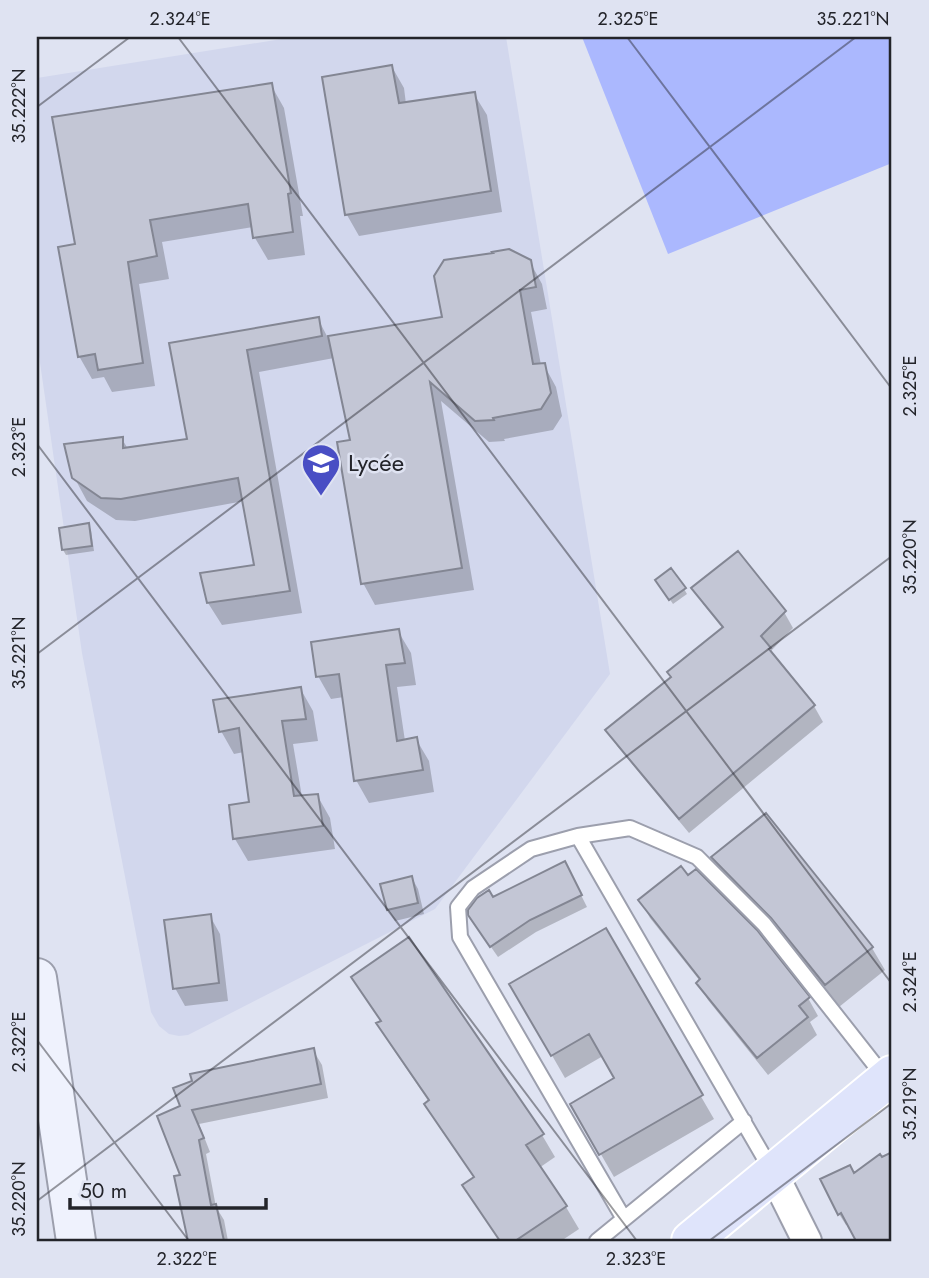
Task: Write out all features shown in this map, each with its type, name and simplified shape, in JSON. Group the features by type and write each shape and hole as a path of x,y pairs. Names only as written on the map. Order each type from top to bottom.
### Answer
{"main road":[{"path":"37,978 76,1241"},
{"path":"691,1241 889,1078"}],"street":[{"path":"773,1173 807,1241"}],"lane":[{"path":"624,1219 460,937 458,907 473,888 531,849 578,836 630,828 697,857 764,924 889,1078"},
{"path":"578,836 773,1173"},
{"path":"597,1241 744,1121"}],"shaded area":[{"name":"Lycée","path":"294,37 506,37 610,674 435,909 188,1035 179,1036 169,1034 159,1026 151,1012 82,653 37,342 37,78"},
{"path":"582,37 892,37 892,163 668,254"}],"building":[{"path":"392,65 399,103 475,92 491,191 345,215 322,77"},
{"path":"272,83 291,193 288,194 293,232 253,238 248,204 150,220 157,256 128,262 143,363 98,370 95,354 78,357 58,247 75,244 52,117"},
{"path":"509,249 531,260 536,287 520,290 533,364 545,363 551,393 541,409 493,418 494,420 475,421 430,382 462,568 361,584 337,442 350,440 328,336 442,317 434,276 444,260"},
{"path":"319,317 322,336 247,350 290,591 207,603 200,573 254,565 238,478 121,499 101,498 72,478 64,444 123,437 123,448 187,439 169,343"},
{"path":"89,523 92,546 62,550 59,528"},
{"path":"738,551 786,611 761,636 815,705 679,819 605,730 671,677 667,672 723,627 691,588"},
{"path":"671,568 686,588 669,600 655,580"},
{"path":"399,629 405,663 386,665 397,741 417,737 423,770 354,781 339,674 316,677 311,642"},
{"path":"301,687 306,719 282,721 294,796 318,794 323,826 233,839 229,805 249,802 239,728 219,732 213,700"},
{"path":"766,813 873,947 825,985 771,918 711,857"},
{"path":"565,861 582,895 530,920 490,947 468,915 468,910 477,898 489,890 493,897"},
{"path":"681,866 688,875 696,869 757,930 810,997 799,1006 808,1017 757,1058 696,983 700,979 638,900"},
{"path":"412,876 418,903 387,910 380,884"},
{"path":"211,914 219,983 173,989 164,920"},
{"path":"606,928 703,1095 599,1155 570,1104 614,1078 589,1034 551,1056 509,984"},
{"path":"409,937 544,1134 526,1145 567,1206 515,1241 500,1241 462,1185 474,1177 424,1104 429,1100 376,1023 381,1021 351,977"},
{"path":"314,1048 321,1084 192,1110 204,1138 199,1140 211,1205 216,1204 224,1241 188,1241 174,1176 180,1175 157,1116 180,1106 173,1088 192,1081 190,1074"},
{"path":"892,1152 892,1241 856,1241 841,1213 838,1215 820,1179 850,1165 854,1173 880,1154 882,1157"}],"place":[{"name":"Lycée","path":"321,497"}]}
